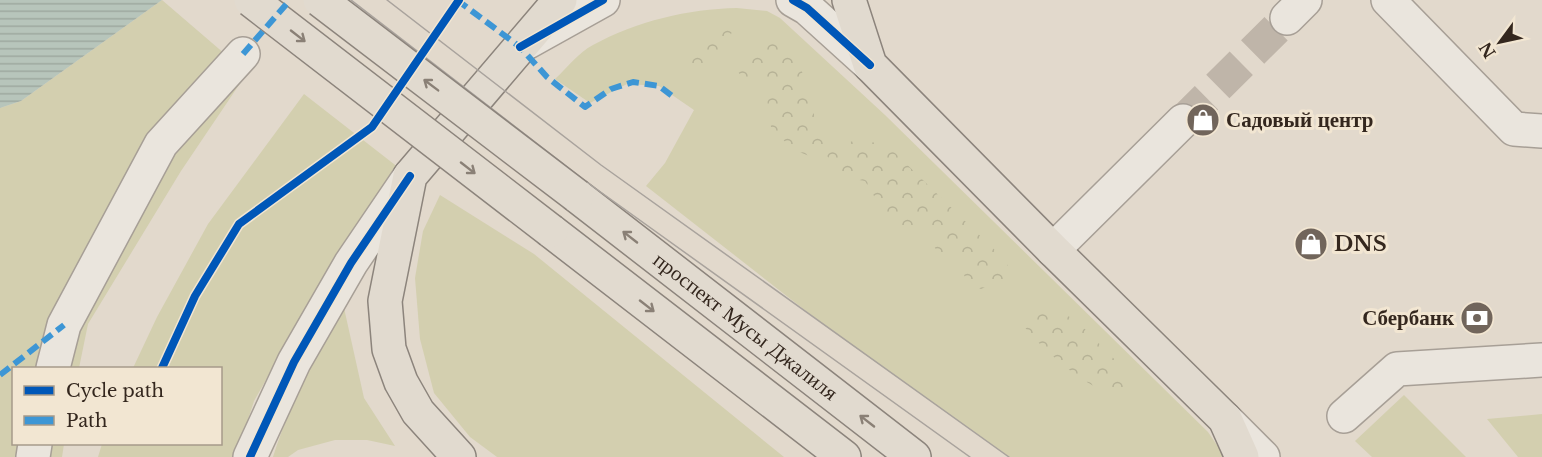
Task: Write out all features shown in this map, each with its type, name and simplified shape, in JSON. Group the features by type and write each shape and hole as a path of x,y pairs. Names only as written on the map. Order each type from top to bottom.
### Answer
{"main road":[{"name":"проспект Мусы Джалиля","path":"251,0 844,457"},
{"name":"проспект Мусы Джалиля","path":"320,0 914,457"},
{"path":"459,457 418,412 401,382 389,349 385,301 410,176 560,0"},
{"path":"849,0 870,64 1225,420 1242,457"}],"street":[{"path":"520,46 603,0"},
{"path":"793,0 807,8 870,64"},
{"path":"1388,0 1514,129 1542,131"},
{"path":"54,367 64,325 161,144 243,54"},
{"path":"1053,250 1183,121"},
{"path":"250,457 294,362 351,263 410,176"},
{"path":"1344,416 1397,369 1542,360"},
{"path":"1225,420 1263,457"}],"green space":[{"path":"162,0 247,73 181,171 88,324 79,367 12,367 12,445 64,445 62,457 0,457 0,108 21,101"},
{"path":"737,8 767,11 780,18 885,115 1208,432 1225,457 1009,457 829,329 646,186 665,163 694,110 659,86 627,84 590,103 555,79 588,48 627,29 682,14"},
{"path":"727,23 733,28 718,57 705,68 691,70 686,56 705,38"},
{"path":"772,42 793,52 812,94 815,125 825,144 843,145 860,138 890,148 1003,258 1010,269 1004,280 981,289 968,283 956,259 938,253 924,229 902,225 880,206 865,181 848,178 826,155 814,158 792,149 771,127 765,87 757,79 743,78 733,66 743,53"},
{"path":"304,94 399,168 344,242 254,401 236,457 98,457 102,445 222,445 222,367 133,367 157,317 208,224"},
{"path":"440,195 534,254 784,457 497,457 470,437 434,393 420,339 415,278 423,231"},
{"path":"344,308 364,398 395,446 367,440 335,440 298,450 288,457 273,457 287,417 304,381"},
{"path":"1059,311 1077,321 1122,367 1128,384 1119,396 1094,386 1066,368 1023,325 1027,314"},
{"path":"1404,395 1466,457 1372,457 1355,441"},
{"path":"1542,414 1542,457 1518,457 1487,419"}],"shaded area":[{"path":"0,0 162,0 21,101 0,108"}],"tunnel":[{"path":"1183,121 1287,18"}],"tram line":[{"path":"351,0 588,183 970,457"},
{"path":"387,0 601,165 1009,457"}],"marked path":[{"path":"243,54 290,0"},
{"path":"457,0 520,47 547,77 585,107 611,89 633,82 659,86 676,99"},
{"path":"0,375 64,325"}],"cycle path":[{"path":"162,367 195,296 239,224 372,127 459,0"},
{"path":"520,47 603,0"},
{"path":"793,0 807,8 870,65"},
{"path":"250,457 294,362 351,263 410,176"}],"place":[{"name":"Садовый центр","path":"1203,120"},
{"name":"DNS","path":"1311,244"},
{"name":"Сбербанк","path":"1477,318"}]}
